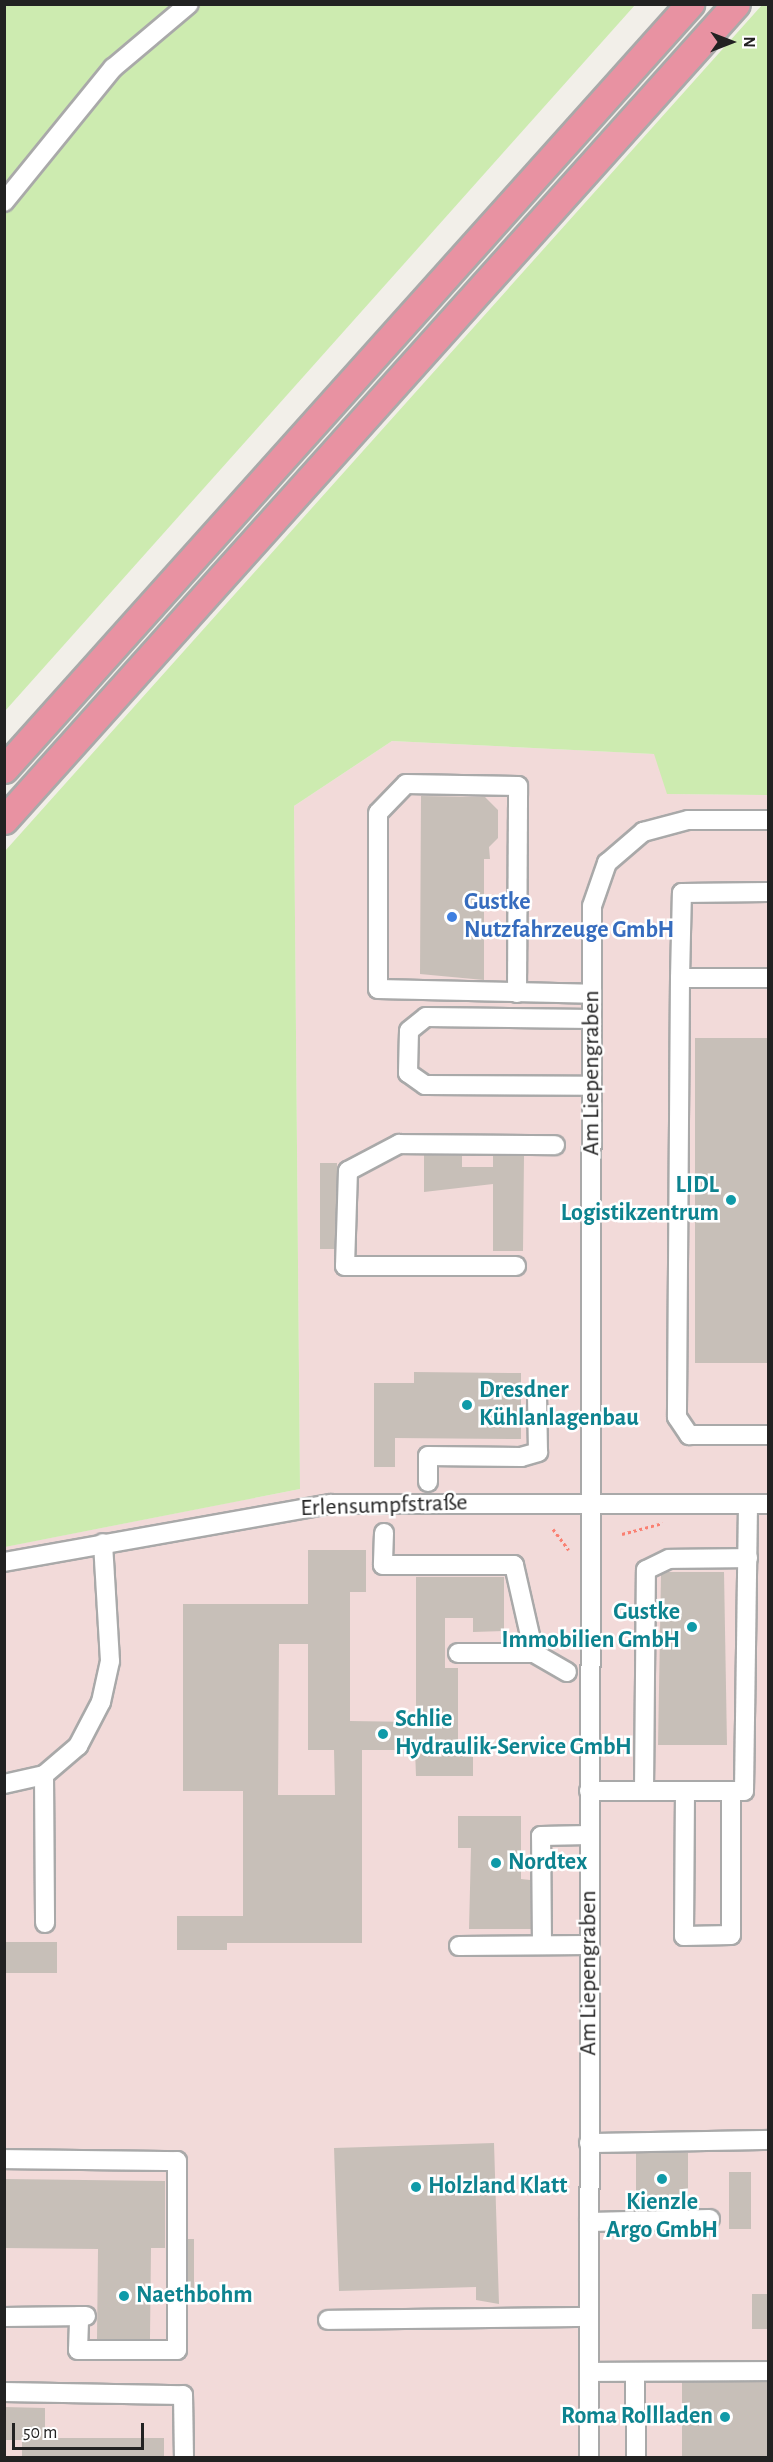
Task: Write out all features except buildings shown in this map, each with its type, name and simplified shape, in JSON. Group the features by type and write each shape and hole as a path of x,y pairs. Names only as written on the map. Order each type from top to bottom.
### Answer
{"highway":[{"path":"4,769 690,4"},
{"path":"4,820 736,4"}],"street":[{"path":"4,202 113,68 189,4"},
{"path":"517,993 518,786 406,784 378,813 378,989 517,993 592,994"},
{"name":"Am Liepengraben","path":"589,2457 589,1504 592,906 597,882 620,848 665,824 768,819"},
{"path":"768,892 682,893 677,1417 689,1435 768,1435"},
{"path":"680,978 768,978"},
{"path":"592,1019 426,1017 409,1031 408,1072 425,1085 592,1086"},
{"path":"516,1266 345,1266 348,1171 399,1144 555,1145"},
{"path":"428,1482 428,1456 521,1457 538,1452 537,1396"},
{"name":"Erlensumpfstraße","path":"4,1562 331,1504 768,1504"},
{"path":"589,1791 744,1791 748,1504"},
{"path":"384,1533 383,1565 514,1565 534,1653"},
{"path":"4,1784 44,1775 78,1746 101,1702 110,1661 103,1543"},
{"path":"644,1791 646,1570 669,1559 748,1558"},
{"path":"458,1653 534,1653 567,1672"},
{"path":"44,1775 45,1923"},
{"path":"685,1791 684,1936 731,1935 731,1791"},
{"path":"542,1945 541,1836 589,1835"},
{"path":"459,1946 589,1945"},
{"path":"589,2143 768,2140"},
{"path":"4,2159 177,2161 177,2350 78,2350 82,2316 4,2317"},
{"path":"589,2222 710,2219"},
{"path":"328,2320 589,2317"},
{"path":"589,2372 768,2371"},
{"path":"635,2372 636,2457"},
{"path":"4,2392 183,2395 184,2457"}],"path":[{"path":"622,1534 671,1523"},
{"path":"553,1529 569,1550"}],"shaded area":[{"path":"392,741 655,754 668,794 768,795 768,2457 5,2457 4,1547 300,1489 294,806"}],"green space":[{"path":"5,5 635,5 5,711"},
{"path":"762,5 768,5 768,795 667,794 654,754 392,741 294,806 300,1489 5,1547 5,851"}],"place":[{"name":"Gustke Nutzfahrzeuge GmbH","path":"452,917"},
{"name":"LIDL Logistikzentrum","path":"731,1200"},
{"name":"Dresdner Kühlanlagenbau","path":"467,1405"},
{"name":"Gustke Immobilien GmbH","path":"692,1627"},
{"name":"Schlie Hydraulik-Service GmbH","path":"383,1734"},
{"name":"Nordtex","path":"496,1863"},
{"name":"Kienzle Argo GmbH","path":"662,2179"},
{"name":"Holzland Klatt","path":"416,2187"},
{"name":"Naethbohm","path":"124,2296"},
{"name":"Roma Rollladen","path":"725,2417"}]}
